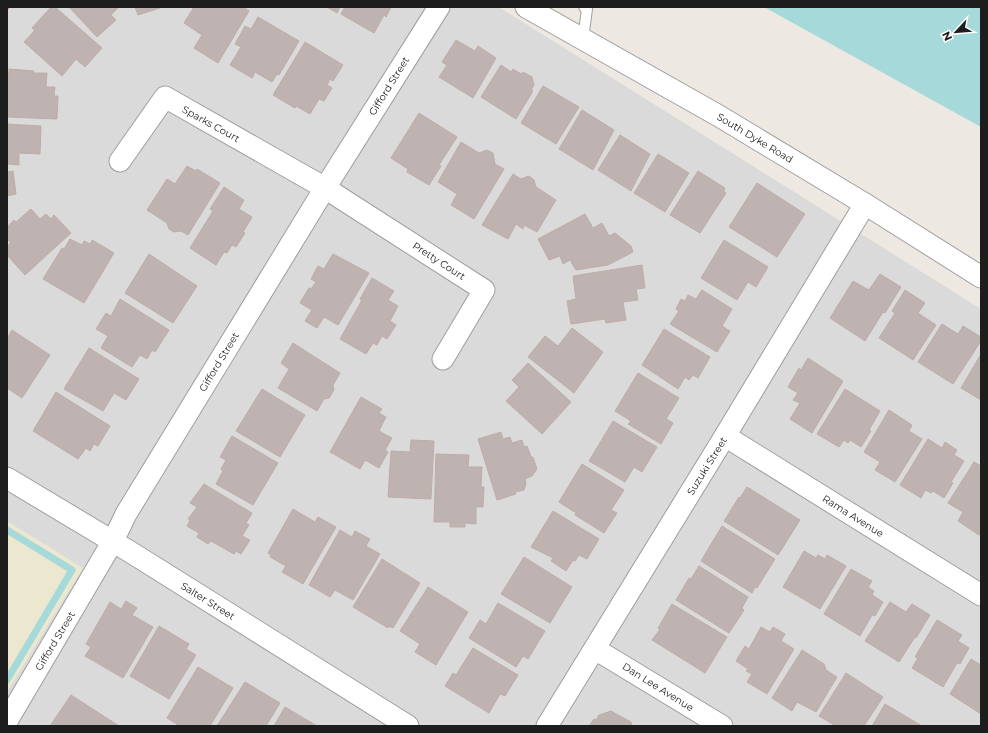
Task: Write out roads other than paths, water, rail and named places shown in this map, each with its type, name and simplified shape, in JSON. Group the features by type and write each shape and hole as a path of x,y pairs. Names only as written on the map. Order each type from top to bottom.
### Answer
{"street":[{"name":"Gifford Street","path":"7,720 114,541 126,514 438,7"},
{"name":"South Dyke Road","path":"526,7 719,116 865,204 981,277"},
{"name":"Sparks Court","path":"120,161 165,97 326,188"},
{"name":"Pretty Court","path":"326,188 484,290 443,360"},
{"name":"Suzuki Street","path":"547,726 865,204"},
{"name":"Rama Avenue","path":"725,436 981,595"},
{"name":"Salter Street","path":"7,478 114,541 408,726"},
{"name":"Dan Lee Avenue","path":"595,648 722,726"}],"lane":[{"path":"583,39 587,9 584,7"}],"water":[{"path":"764,7 981,7 981,127"}],"waterway":[{"path":"7,530 72,570 7,680"}]}
